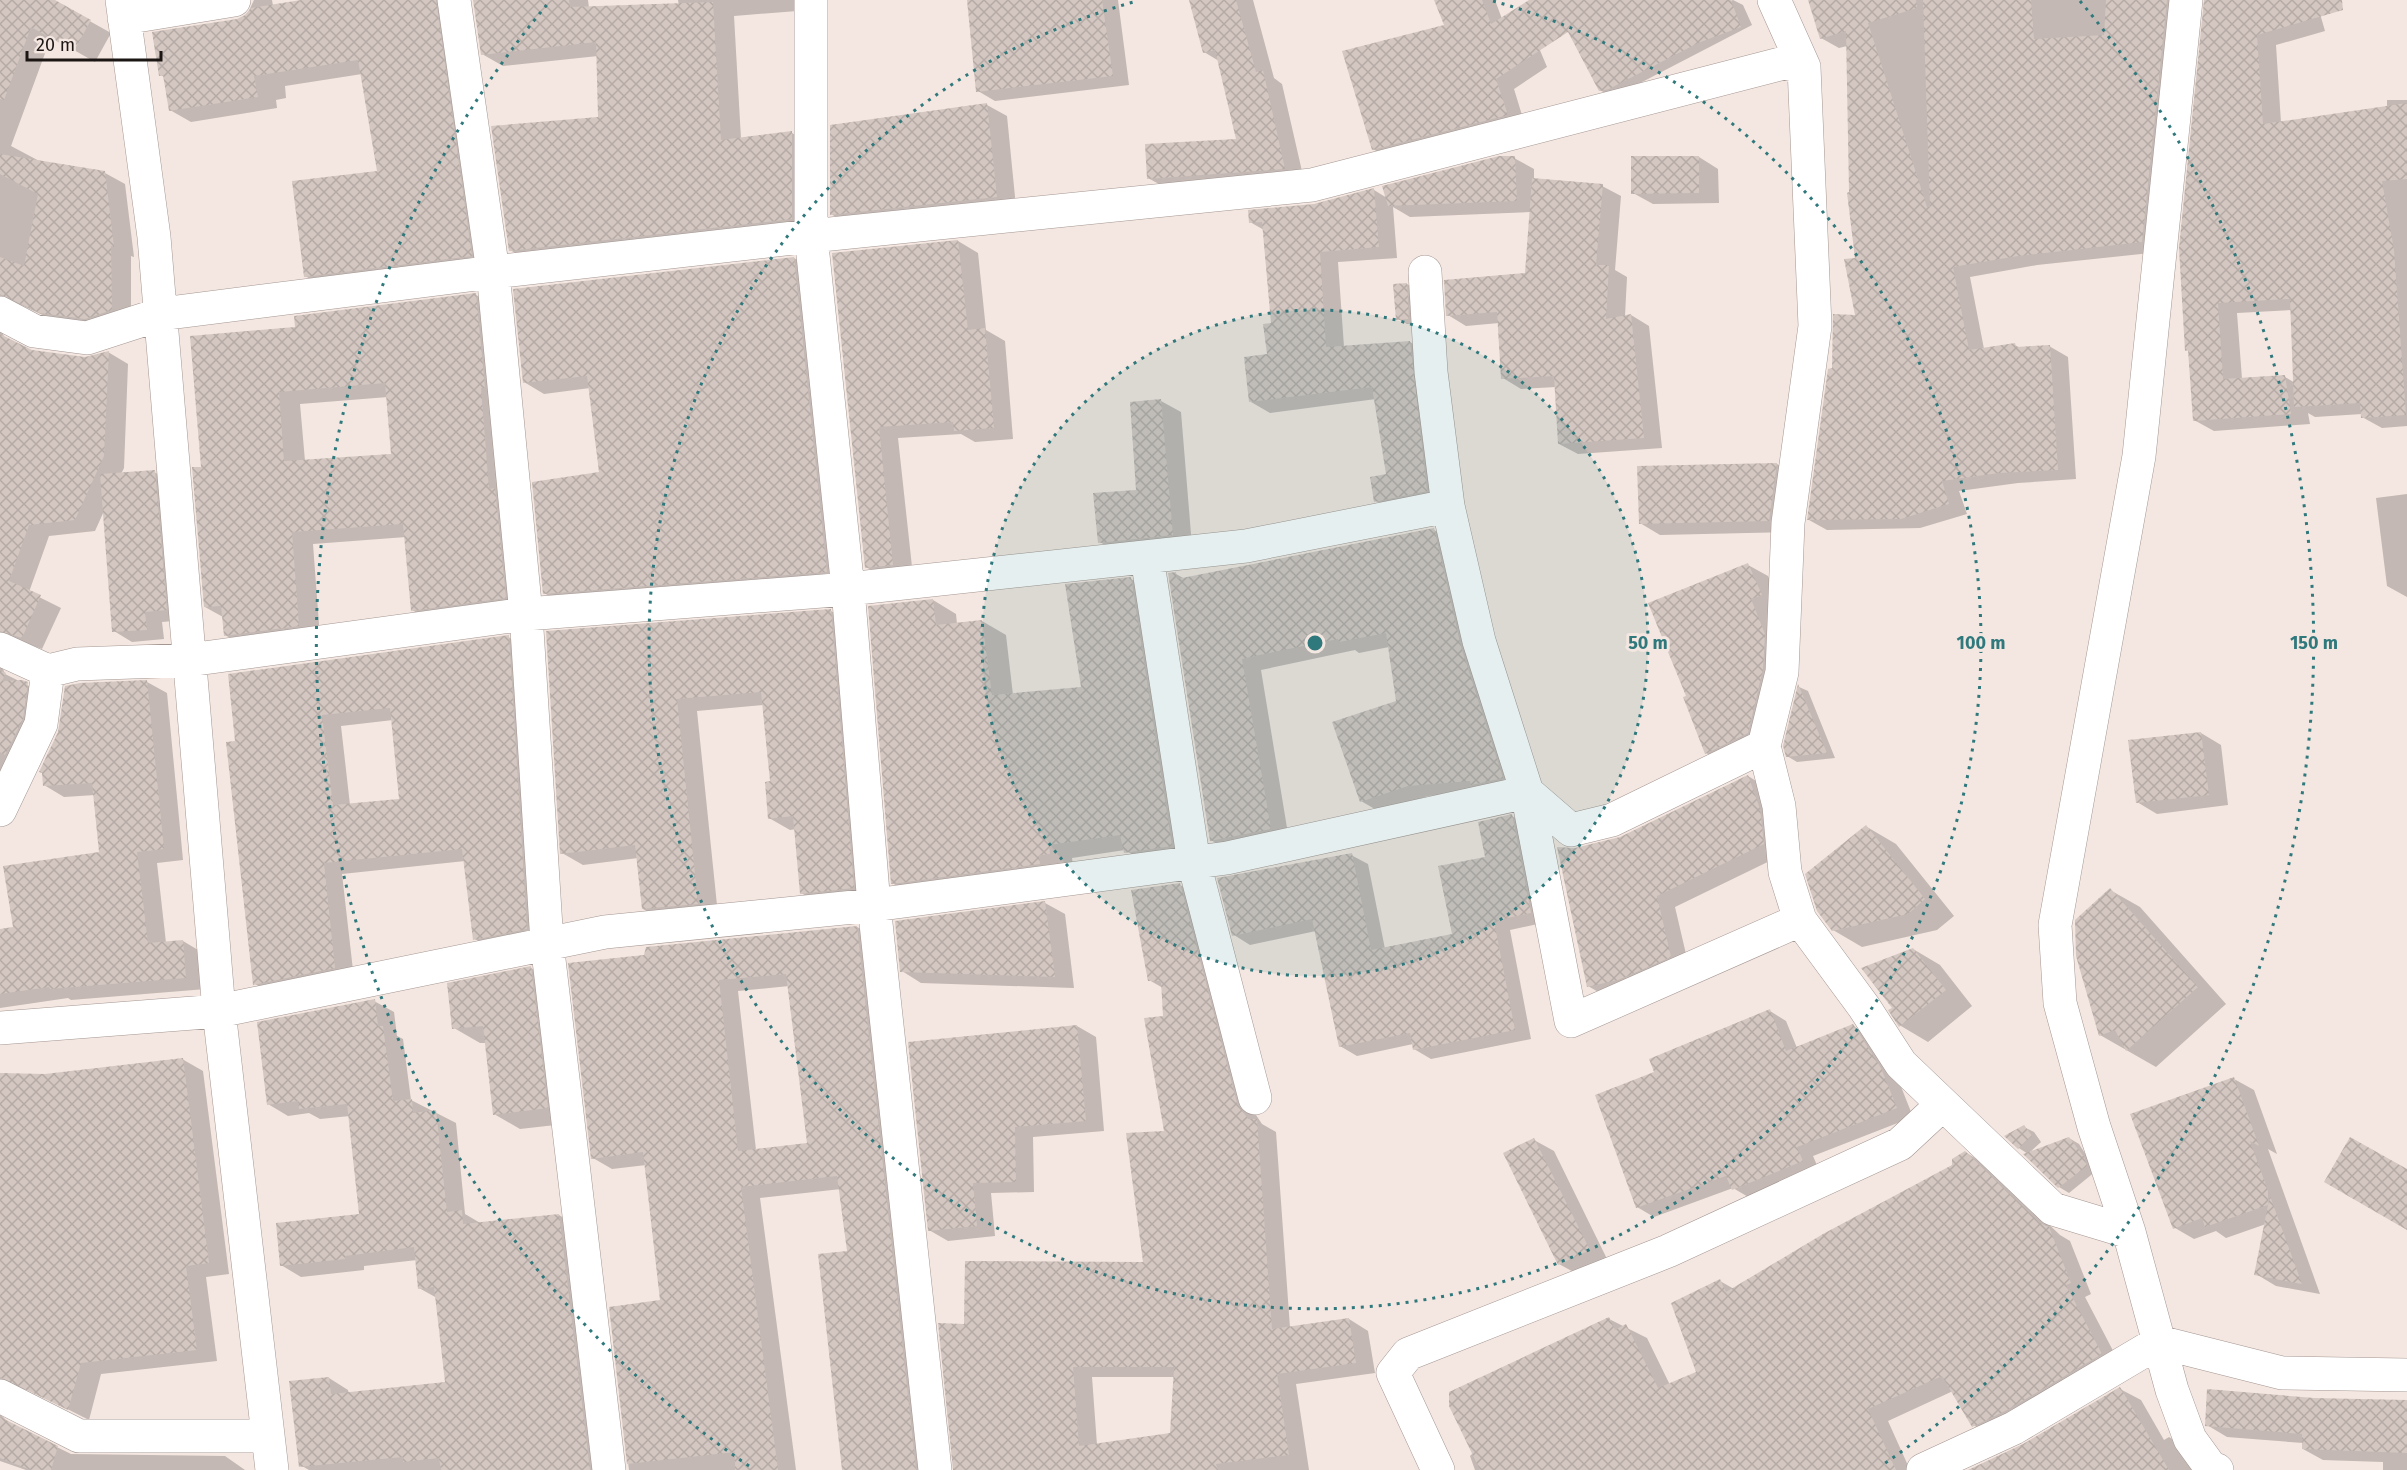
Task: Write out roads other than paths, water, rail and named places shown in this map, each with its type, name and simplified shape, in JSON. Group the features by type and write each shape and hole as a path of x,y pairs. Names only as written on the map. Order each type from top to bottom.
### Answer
{"street":[{"path":"234,0 123,9 154,237 219,1011 272,1470"},
{"path":"454,0 493,272 526,614 547,943 609,1470"},
{"path":"811,0 811,236 848,589 874,905 934,1470"},
{"path":"1774,0 1804,67 1815,326 1788,523 1782,672 1764,746 1779,806 1785,872 1800,920 1864,1007 1901,1064 2053,1209 2129,1232"},
{"path":"2186,0 2139,456 2055,925 2060,1003 2094,1127 2129,1232 2172,1390 2190,1438 2211,1468 2217,1470"},
{"path":"0,313 34,331 87,338 161,314 493,272 811,236 1312,185 1784,63 1804,67"},
{"path":"1425,272 1431,372 1448,506 1479,641 1527,792 1571,1021 1800,920"},
{"path":"0,649 48,671 77,664 189,660 526,614 848,589 1246,546 1448,506"},
{"path":"1147,557 1194,863 1255,1098"},
{"path":"0,810 41,724 48,671"},
{"path":"1527,792 1570,830 1612,820 1764,746"},
{"path":"0,1028 219,1011 605,932 874,905 1194,863 1527,792"},
{"path":"1438,1470 1394,1373 1408,1354 1668,1251 1890,1149 1900,1144 1943,1104"},
{"path":"1923,1470 2014,1428 2159,1342 2282,1373 2407,1375"},
{"path":"0,1396 79,1436 268,1436"}]}
